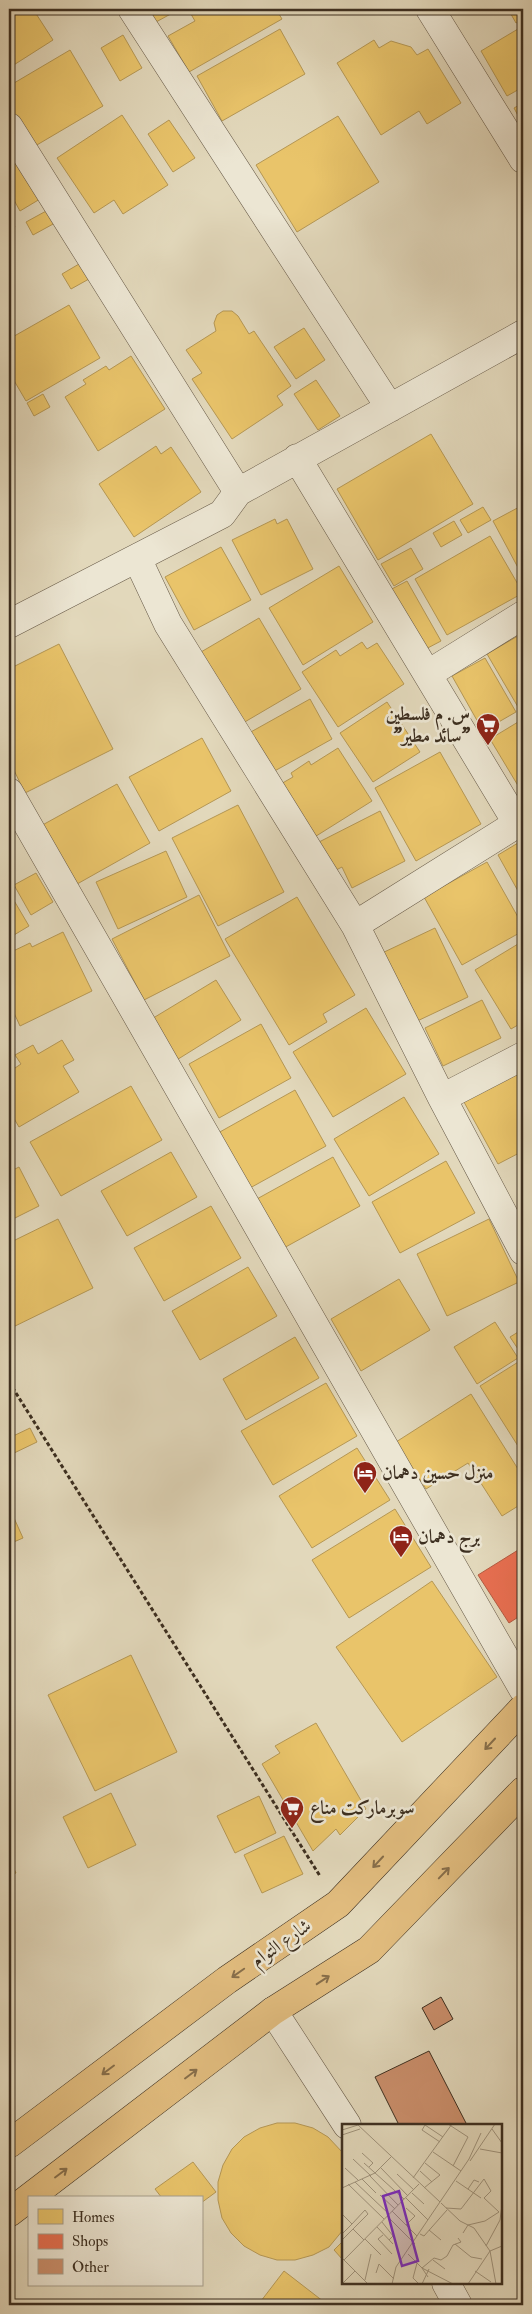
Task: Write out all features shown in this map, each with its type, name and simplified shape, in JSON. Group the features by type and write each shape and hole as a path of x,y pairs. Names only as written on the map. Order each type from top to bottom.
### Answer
{"main road":[{"name":"شارع التوام","path":"9,2144 228,1980 296,1931 338,1904 523,1708"},
{"path":"31,2196 273,2011 369,1950 523,1791"},
{"path":"9,2213 28,2198"}],"street":[{"path":"132,9 390,408"},
{"path":"430,9 523,159"},
{"path":"9,127 238,492"},
{"path":"12,616 137,558 222,514 238,492 523,334"},
{"path":"297,458 520,822 355,925"},
{"path":"137,558 168,624 355,925 442,1098 523,1251"},
{"path":"428,674 523,615"},
{"path":"9,792 523,1689"},
{"path":"442,1098 523,1056"},
{"path":"273,2011 346,2124"},
{"path":"447,2284 458,2305"}],"path":[{"path":"9,1382 338,1904"}],"building: Homes":[{"path":"9,9 33,9 53,40 9,68"},
{"path":"148,9 177,9 178,10 156,22"},
{"path":"188,9 276,9 282,19 189,72 168,36 195,21"},
{"path":"508,9 523,9 523,19 516,23"},
{"path":"523,26 523,87 507,96 481,51"},
{"path":"280,29 305,74 222,121 197,76"},
{"path":"123,35 142,68 120,81 101,48"},
{"path":"374,40 379,48 391,41 411,47 417,55 428,49 461,103 427,124 419,111 381,135 337,63"},
{"path":"70,50 103,106 30,149 9,115 9,86"},
{"path":"523,103 523,125 514,108"},
{"path":"122,115 168,185 123,214 114,200 94,213 57,158"},
{"path":"338,116 379,182 297,232 256,165"},
{"path":"169,120 195,158 173,172 148,134"},
{"path":"15,156 40,199 20,211 9,191 9,160"},
{"path":"48,210 55,223 33,235 26,222"},
{"path":"9,217 15,227 9,230"},
{"path":"79,264 89,279 71,289 62,274"},
{"path":"9,292 14,304 9,312"},
{"path":"69,305 100,358 26,401 9,372 9,339"},
{"path":"223,311 232,311 238,316 249,334 254,331 291,386 277,396 283,405 232,439 192,379 202,373 186,350 216,331 214,323 217,315"},
{"path":"304,328 325,360 296,379 274,347"},
{"path":"131,356 165,409 98,451 65,397 86,384 83,380 106,366 109,370"},
{"path":"316,380 340,416 318,430 294,394"},
{"path":"43,394 50,407 34,416 27,403"},
{"path":"431,434 473,504 378,560 337,489"},
{"path":"156,446 161,454 171,447 201,492 134,537 99,484"},
{"path":"523,505 523,577 493,521"},
{"path":"483,507 491,520 468,533 460,520"},
{"path":"275,519 277,524 287,519 313,569 261,595 232,540"},
{"path":"454,521 462,535 441,547 433,533"},
{"path":"490,536 523,593 447,635 415,579"},
{"path":"221,547 251,600 194,630 165,577"},
{"path":"411,548 423,569 394,586 381,564"},
{"path":"339,566 373,622 303,665 269,608"},
{"path":"407,581 441,641 422,651 388,591"},
{"path":"259,618 301,689 243,723 201,652"},
{"path":"523,633 523,704 518,707 487,654"},
{"path":"362,642 367,649 377,643 404,684 338,727 302,672 336,650 340,656"},
{"path":"59,644 113,749 25,793 9,760 9,669"},
{"path":"485,658 516,712 483,731 452,676"},
{"path":"310,699 332,739 271,773 249,733"},
{"path":"387,702 420,752 373,782 340,733"},
{"path":"523,719 523,794 490,739"},
{"path":"202,738 231,791 159,831 129,777"},
{"path":"338,748 372,801 313,838 279,785 293,777 291,773 309,761 311,765"},
{"path":"440,752 481,824 416,861 375,788"},
{"path":"117,784 150,843 70,888 37,828"},
{"path":"238,805 284,892 218,926 172,838"},
{"path":"380,811 405,861 352,888 342,867 334,871 319,842"},
{"path":"523,840 523,900 498,855"},
{"path":"166,851 187,897 118,929 96,882"},
{"path":"487,862 523,926 523,931 462,965 424,897"},
{"path":"36,873 53,902 31,915 14,885"},
{"path":"9,892 29,926 9,938"},
{"path":"199,895 230,956 144,1000 112,939"},
{"path":"297,897 355,995 323,1014 327,1022 289,1045 225,939"},
{"path":"435,928 468,997 413,1023 380,954"},
{"path":"63,932 92,991 20,1026 9,1002 9,953 30,943 32,947"},
{"path":"523,941 523,1022 511,1029 475,970"},
{"path":"216,980 241,1020 175,1061 150,1020"},
{"path":"482,1000 501,1038 443,1066 425,1028"},
{"path":"366,1008 406,1074 333,1117 293,1052"},
{"path":"261,1024 291,1078 219,1118 189,1064"},
{"path":"62,1040 74,1060 63,1066 79,1092 19,1127 9,1110 9,1072 21,1064 15,1055 33,1045 38,1054"},
{"path":"523,1070 523,1151 498,1164 464,1102"},
{"path":"131,1086 162,1140 61,1196 30,1142"},
{"path":"295,1090 326,1146 250,1188 218,1133"},
{"path":"404,1097 439,1154 369,1196 334,1139"},
{"path":"171,1152 197,1197 127,1236 101,1191"},
{"path":"333,1157 360,1206 282,1249 255,1200"},
{"path":"446,1161 475,1213 400,1253 372,1202"},
{"path":"19,1167 39,1206 9,1221 9,1172"},
{"path":"211,1206 241,1258 164,1301 134,1248"},
{"path":"58,1219 93,1288 9,1329 9,1243"},
{"path":"489,1219 519,1282 447,1316 417,1254"},
{"path":"248,1267 277,1316 200,1360 172,1311"},
{"path":"399,1279 430,1330 361,1371 331,1319"},
{"path":"495,1322 518,1358 477,1384 454,1347"},
{"path":"523,1329 523,1355 522,1355 510,1337"},
{"path":"295,1337 319,1378 246,1420 223,1379"},
{"path":"523,1359 523,1454 480,1386"},
{"path":"326,1383 357,1436 273,1485 241,1431"},
{"path":"471,1394 523,1477 523,1503 502,1516 468,1463 426,1489 396,1442"},
{"path":"30,1428 37,1442 12,1454 9,1448 9,1438"},
{"path":"357,1448 390,1500 312,1548 279,1496"},
{"path":"395,1509 431,1567 349,1618 312,1560"},
{"path":"9,1510 23,1538 9,1544"},
{"path":"432,1581 497,1677 402,1742 336,1647"},
{"path":"131,1655 177,1752 95,1791 48,1695"},
{"path":"316,1723 366,1809 340,1835 336,1829 313,1851 262,1764 280,1753 275,1746"},
{"path":"111,1793 136,1845 88,1868 63,1817"},
{"path":"259,1796 276,1833 235,1853 217,1816"},
{"path":"284,1836 303,1874 262,1893 244,1855"},
{"path":"9,1859 16,1873 9,1876"},
{"path":"277,2123 295,2123 313,2128 328,2137 342,2152 342,2231 329,2247 313,2255 295,2260 277,2260 260,2255 244,2246 231,2233 222,2218 218,2200 218,2182 223,2165 232,2149 244,2137 260,2128"},
{"path":"193,2162 216,2192 202,2202 202,2196 160,2196 155,2189"},
{"path":"342,2242 342,2259 334,2250"},
{"path":"284,2271 328,2305 267,2305 261,2301"}],"building: Shops":[{"path":"523,1547 523,1614 509,1623 478,1575"}],"building: Other":[{"path":"441,1997 453,2019 434,2030 422,2008"},
{"path":"429,2051 466,2124 398,2124 375,2077"}],"place":[{"name":"س. م فلسطين \"سائد مطير\"","path":"488,746"},
{"name":"منزل حسين دهمان","path":"365,1494"},
{"name":"برج دهمان","path":"401,1558"},
{"name":"سوبرماركت مناع","path":"292,1829"}]}
